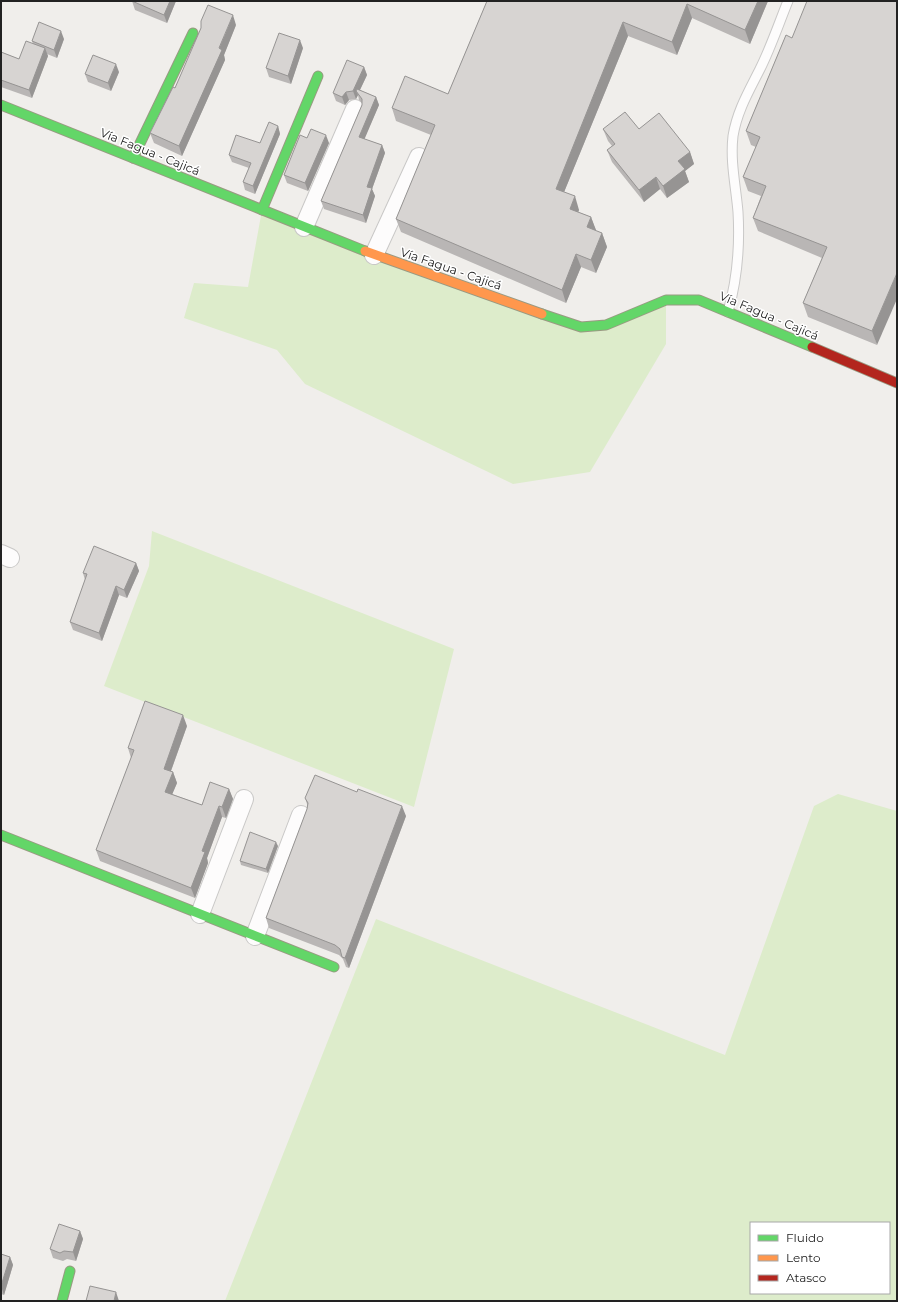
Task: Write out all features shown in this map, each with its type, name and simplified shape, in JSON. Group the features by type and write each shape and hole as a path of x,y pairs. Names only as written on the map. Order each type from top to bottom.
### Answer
{"street":[{"path":"133,158 193,33"},
{"path":"262,210 318,76"},
{"name":"Vía Fagua - Cajicá","path":"1,105 374,255 581,327 606,325 666,300 699,300 897,383"},
{"path":"304,227 354,109"},
{"path":"374,255 419,157"},
{"path":"200,914 244,799"},
{"path":"255,936 301,815"},
{"path":"1,835 334,967"},
{"path":"62,1301 70,1271"}],"lane":[{"path":"728,312 736,286 738,250 738,213 732,160 733,136 739,110 761,68 788,1"}],"green space":[{"path":"262,210 581,327 666,300 666,344 590,472 513,484 305,384 277,350 184,318 194,283 248,287"},
{"path":"152,531 454,649 414,807 104,686 149,566"},
{"path":"838,794 897,811 897,1301 225,1301 376,919 725,1055 814,806"}],"building":[{"path":"132,1 170,1 164,15"},
{"path":"487,1 758,1 745,30 687,4 672,42 623,22 556,189 575,196 570,209 591,217 587,227 602,233 591,260 576,254 562,290 396,219 435,125 392,108 405,76 448,94"},
{"path":"807,1 897,1 897,273 872,331 803,303 827,247 753,218 766,186 743,177 760,137 746,131 786,35 792,38"},
{"path":"208,5 233,15 219,48 222,50 179,146 150,133 173,87 175,88 201,28 201,21"},
{"path":"39,22 61,31 54,50 32,41"},
{"path":"279,33 300,40 288,76 266,68"},
{"path":"26,41 45,48 29,90 1,80 1,52 19,59"},
{"path":"93,55 116,64 108,83 85,74"},
{"path":"347,60 364,67 353,91 346,92 342,97 333,93"},
{"path":"357,89 376,97 359,137 382,145 367,187 372,188 363,215 321,201 362,105 362,99 356,91"},
{"path":"625,112 639,129 659,113 690,152 678,161 685,169 663,186 656,177 639,190 607,150 615,144 603,129"},
{"path":"269,122 278,126 253,186 243,182 251,163 229,155 236,135 260,143"},
{"path":"311,129 326,135 305,183 284,175 300,135 307,138"},
{"path":"94,546 136,563 124,590 116,586 99,633 70,622 87,574 83,573"},
{"path":"145,701 183,715 164,769 173,772 165,792 202,805 210,782 229,789 222,807 219,806 202,851 205,852 191,888 96,850 134,750 128,748"},
{"path":"315,775 357,792 358,789 402,806 345,958 342,957 340,949 335,945 266,918 307,809 308,803 305,798"},
{"path":"250,832 276,842 266,869 240,861"},
{"path":"59,1224 80,1231 73,1252 64,1251 60,1253 50,1249"},
{"path":"1,1254 10,1257 1,1286"},
{"path":"90,1286 116,1292 114,1301 86,1301"}],"traffic: fast":[{"path":"133,158 193,33"},
{"path":"262,210 318,76"},
{"path":"1,105 365,251"},
{"path":"542,314 581,327 606,325 666,300 699,300 812,347"},
{"path":"1,835 334,967"},
{"path":"62,1301 70,1271"}],"traffic: slow":[{"path":"365,251 542,314"}],"traffic: jam":[{"path":"812,347 897,383"}]}
